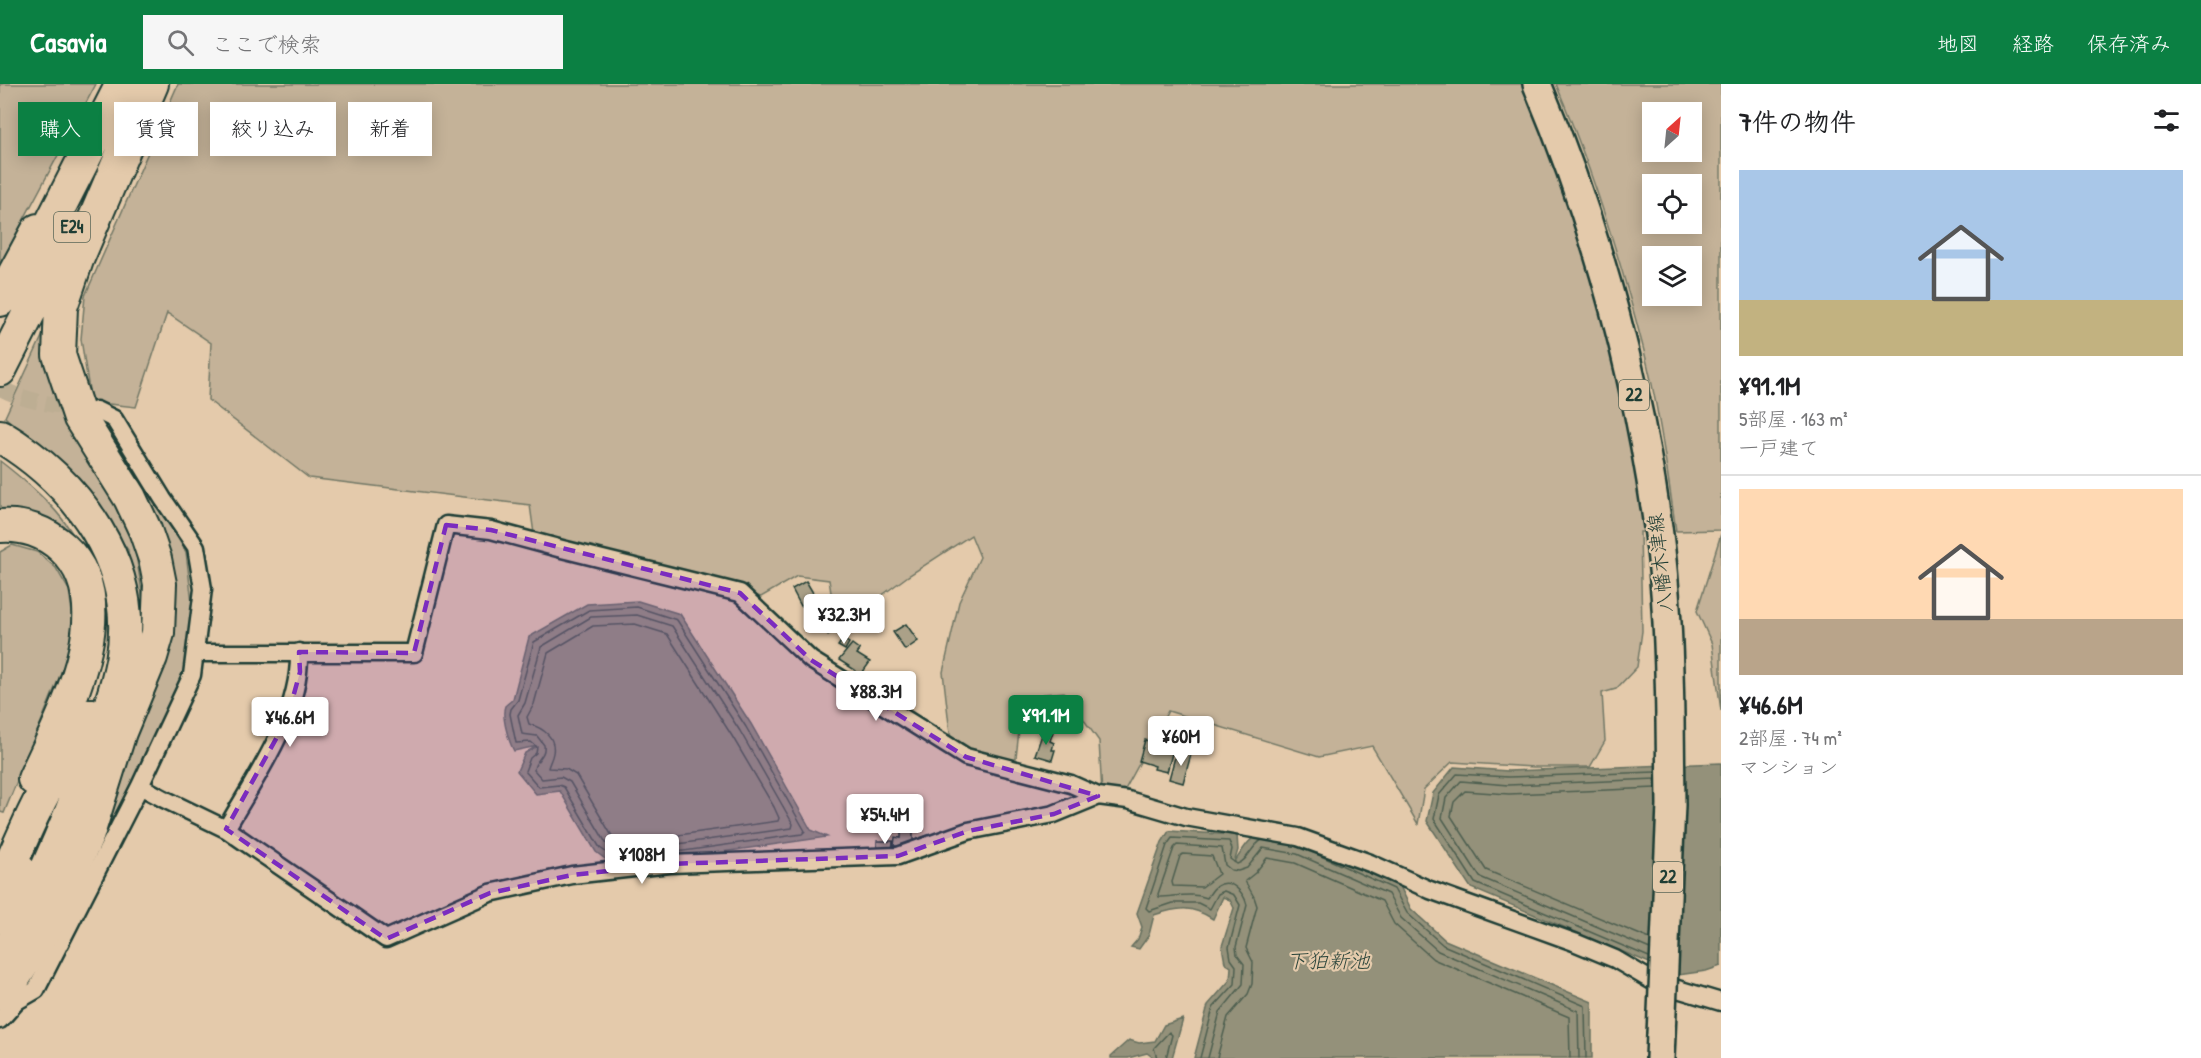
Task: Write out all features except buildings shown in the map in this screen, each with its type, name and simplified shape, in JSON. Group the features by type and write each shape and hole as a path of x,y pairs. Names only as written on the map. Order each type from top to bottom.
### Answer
{"highway":[{"path":"0,300 113,84"},
{"name":"E24","path":"0,326 122,84"},
{"name":"E24","path":"0,370 142,84"},
{"path":"0,917 54,793 102,732 151,657 158,633 160,584 146,530 130,498 80,418 59,355 62,307 77,260 152,84"},
{"path":"0,436 41,465 77,500 102,537 114,566 121,592 125,624 120,670 112,702 4,996"},
{"path":"0,452 36,479 71,514 93,549 102,569 107,591 111,636 109,660 100,693 102,732 55,820 0,950"},
{"path":"0,526 8,525 40,531 59,543 71,555 81,573 87,592 90,627 87,648 62,717 0,853"},
{"path":"0,888 36,809 57,770 102,732"}],"main road":[{"name":"八幡木津線","path":"1537,84 1576,187 1625,355 1643,440 1663,569 1669,642 1671,805 1660,1047"}],"street":[{"path":"4,996 36,990 140,786 192,675 196,653 203,589 196,547 163,499 114,419 96,410"},
{"path":"196,653 414,653 446,525 491,530 740,593 811,660 966,757 1071,784 1098,796 1128,800 1186,817 1298,837 1370,863 1430,890 1616,959 1654,982 1721,1002"},
{"path":"226,829 287,719 300,672 299,652"},
{"path":"140,786 226,829 386,939 490,893 572,875 670,864 898,856 968,831 1054,814 1098,796"}],"highlighted area":[{"path":"446,525 491,530 740,593 811,660 966,757 1098,796 1054,814 968,831 898,856 670,864 572,875 490,893 386,939 226,829 287,719 300,672 299,652 414,653"}],"shaded area":[{"path":"0,84 96,84 86,102 18,102 18,156 58,156 0,264"},
{"path":"178,84 1527,84 1618,355 1648,532 1640,532 1642,631 1637,667 1616,689 1602,693 1605,741 1590,767 1533,767 1452,762 1424,789 1418,824 1372,746 1319,757 1168,711 1122,795 1102,794 1099,741 1064,692 1043,694 1021,713 1015,767 951,742 943,672 959,602 980,557 971,535 908,576 828,635 822,623 832,599 829,580 797,576 761,597 534,534 530,505 309,478 208,400 211,343 167,313 136,407 91,402 81,339 85,296 146,156 198,156 198,102 170,102"},
{"path":"1556,84 1721,84 1721,530 1676,531 1649,370 1625,280 1582,148"},
{"path":"51,317 109,488 134,542 144,605 138,639 128,550 82,485 5,417"},
{"path":"96,416 111,423 186,552 194,620 188,668 176,702 86,869 173,619"},
{"path":"0,461 50,504 70,530 84,559 0,517"},
{"path":"1721,534 1721,711 1712,644 1697,611"},
{"path":"12,545 37,552 56,568 69,590 73,620 67,658 4,813 0,812 0,552"}],"water":[{"path":"638,601 680,614 751,724 811,830 827,837 616,867 596,852 560,791 536,794 517,771 525,753 537,746 514,751 506,729 504,710 513,699 529,637 587,604"},
{"path":"1721,763 1721,966 1706,971 1678,975 1471,888 1427,821 1433,793 1454,767 1508,771"},
{"name":"下狛新池","path":"1169,831 1237,835 1238,850 1234,863 1247,843 1258,835 1286,837 1349,861 1399,884 1411,909 1445,940 1592,1002 1592,1058 1194,1058 1208,1005 1230,980 1231,967 1225,963 1222,946 1234,908 1230,900 1223,897 1213,919 1191,909 1171,910 1154,915 1149,935 1139,949 1131,947 1138,939 1142,927 1137,913 1162,842"},
{"path":"1183,1019 1172,1058 1154,1058 1147,1053 1128,1058 1111,1058 1129,1040 1139,1043 1155,1041 1164,1025"}],"tunnel":[{"path":"0,388 29,399 80,408"}]}
